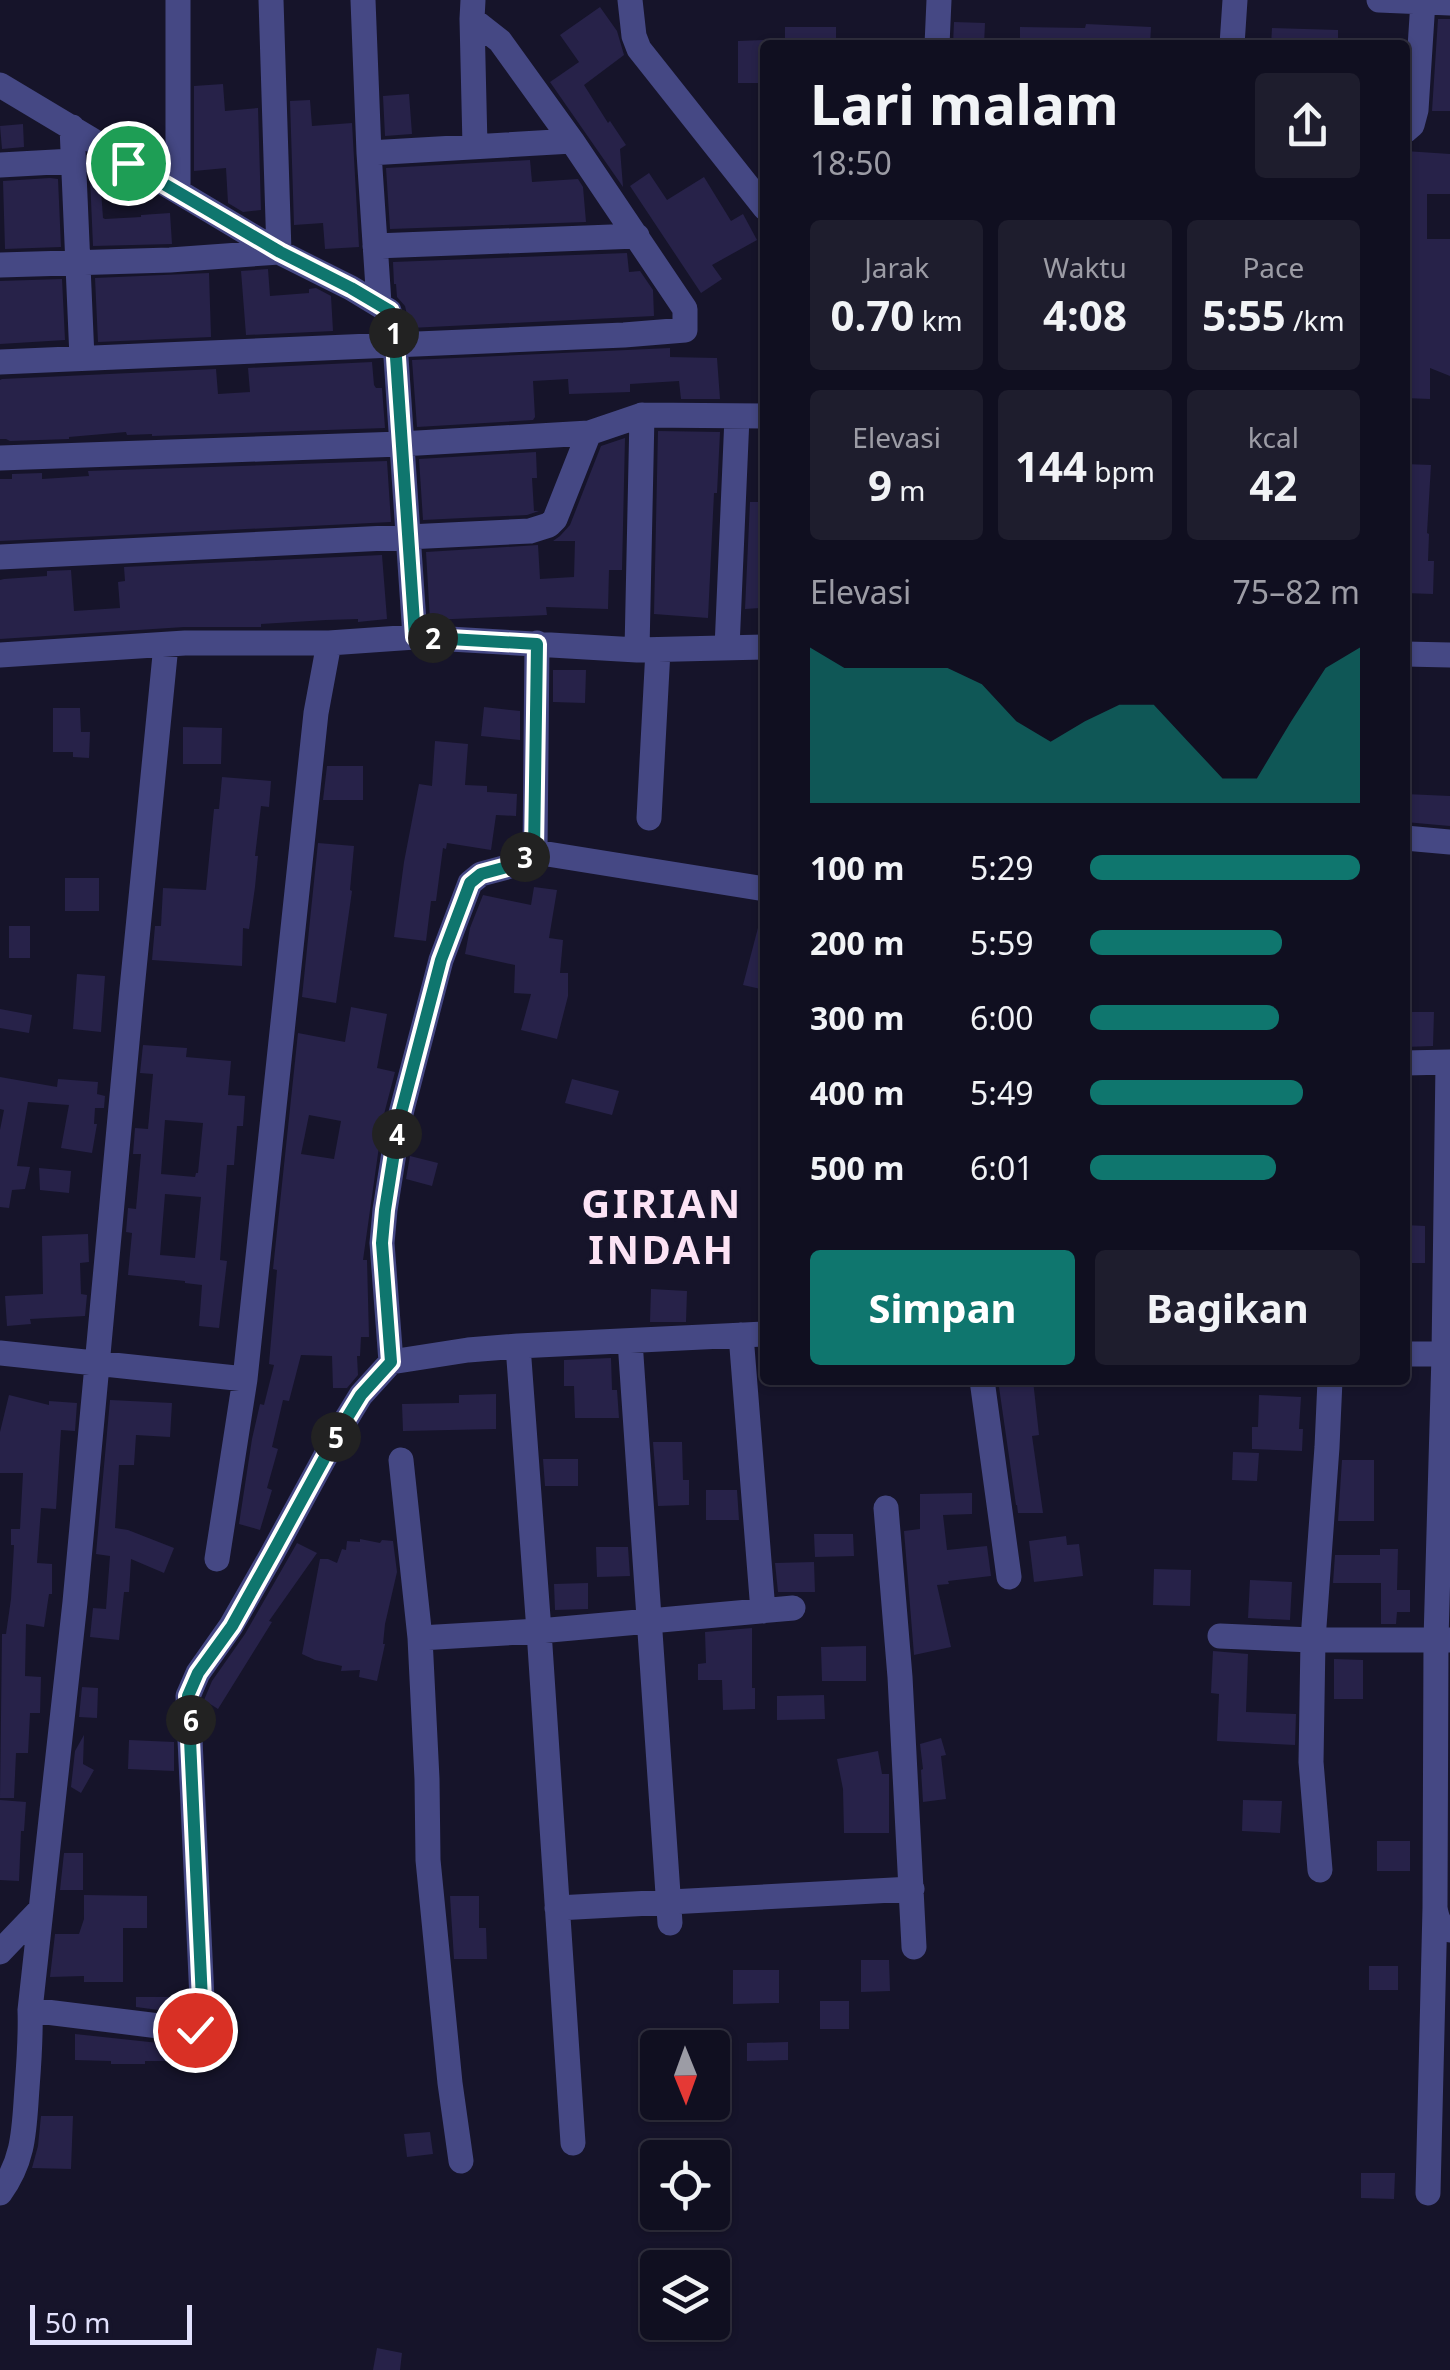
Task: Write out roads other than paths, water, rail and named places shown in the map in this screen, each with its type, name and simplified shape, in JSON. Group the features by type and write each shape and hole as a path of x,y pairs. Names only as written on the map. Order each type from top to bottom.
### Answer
{"street":[{"path":"178,0 178,192"},
{"path":"271,0 280,252"},
{"path":"363,0 379,303"},
{"path":"630,0 639,49 760,202"},
{"path":"937,40 938,0"},
{"path":"1232,40 1234,0"},
{"path":"1379,0 1450,3"},
{"path":"1410,127 1416,110 1422,2"},
{"path":"472,9 475,146"},
{"path":"0,362 686,330 685,309 637,236 500,41 472,9"},
{"path":"0,85 280,252 390,311 415,637"},
{"path":"72,127 82,358"},
{"path":"369,153 572,141"},
{"path":"0,165 73,161"},
{"path":"375,246 637,236"},
{"path":"0,265 280,252"},
{"path":"0,458 590,434 642,415 760,416"},
{"path":"642,415 649,818"},
{"path":"727,648 737,416"},
{"path":"0,557 530,531 554,519 590,434"},
{"path":"0,655 166,644 329,643 415,637 648,650 760,647"},
{"path":"217,1560 245,1379 314,733 329,643"},
{"path":"0,2192 21,2151 31,2048 30,2010 75,1602 166,644"},
{"path":"534,852 537,644"},
{"path":"1410,654 1450,655"},
{"path":"1410,838 1450,842"},
{"path":"391,1362 382,1243 399,1121 441,960 470,883 481,874 507,867 534,852 760,888"},
{"path":"1410,1063 1449,1062 1443,1640 1428,2193"},
{"path":"30,2010 200,2028 203,2022 188,1696 198,1673 248,1598 342,1426 361,1395 391,1362 518,1346 753,1334 763,1611"},
{"path":"630,1340 669,1913"},
{"path":"518,1346 572,2143"},
{"path":"0,1353 245,1379"},
{"path":"1410,1354 1447,1354"},
{"path":"983,1385 1009,1577"},
{"path":"1320,1870 1311,1762 1313,1640 1330,1385"},
{"path":"401,1460 420,1638 428,1860 460,2161"},
{"path":"886,1508 899,1660 914,1947"},
{"path":"420,1638 793,1608"},
{"path":"1220,1636 1443,1640"},
{"path":"557,1908 669,1913 912,1889"},
{"path":"1435,1908 1436,1918 1443,1928 1450,1930"},
{"path":"0,1952 40,1910"}],"district":[{"name":"GIRIAN INDAH","path":"662,1227"}]}
